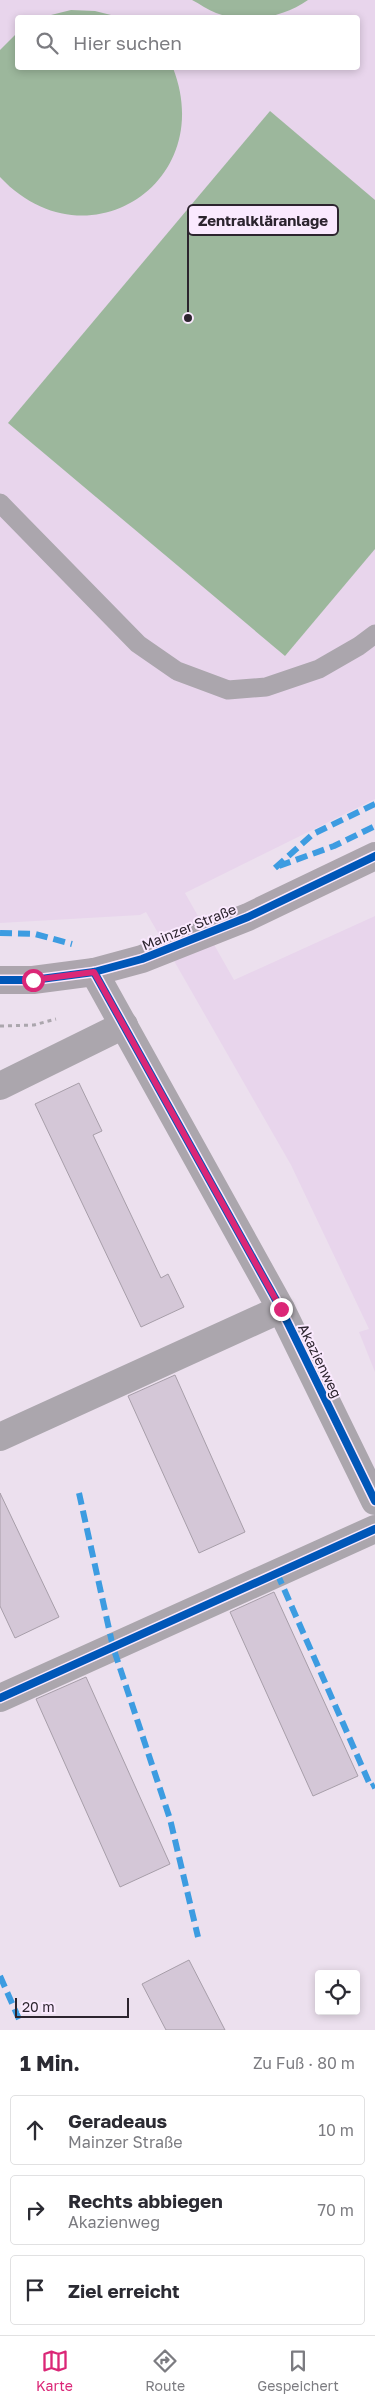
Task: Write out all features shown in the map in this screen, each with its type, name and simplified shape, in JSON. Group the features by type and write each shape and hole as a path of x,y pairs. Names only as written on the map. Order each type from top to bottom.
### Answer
{"main road":[{"name":"Mainzer Straße","path":"0,980 33,980 94,972 142,959 248,917 375,856"}],"street":[{"name":"Akazienweg","path":"94,972 281,1309 375,1501"},
{"path":"0,1086 124,1025"},
{"path":"0,1437 281,1309"},
{"path":"0,1698 375,1529"}],"lane":[{"path":"0,503 138,644 178,671 228,690 266,687 319,669 359,646 375,634"}],"path":[{"path":"0,1026 34,1025"}],"shaded area":[{"path":"0,0 375,0 375,799 185,893 234,980 375,916 375,1372 359,1332 369,1329 291,1165 146,912 140,915 0,923"},
{"path":"192,0 308,0 276,15 223,15"},
{"path":"71,10 95,11 111,15 51,15"},
{"path":"15,35 15,70 173,70 182,110 177,147 160,177 135,200 104,213 69,215 34,203 0,177 0,50"},
{"path":"270,111 375,200 375,549 285,656 8,423"}],"building":[{"path":"79,1083 102,1131 93,1135 161,1278 168,1274 184,1307 141,1327 35,1104"},
{"path":"175,1375 245,1532 199,1553 128,1396"},
{"path":"0,1493 59,1617 15,1638 0,1606"},
{"path":"274,1592 358,1776 313,1796 230,1612"},
{"path":"86,1677 170,1864 120,1887 36,1699"},
{"path":"189,1960 225,2030 166,2030 142,1984"}],"marked path":[{"path":"275,868 313,834 375,804"},
{"path":"279,866 334,846 375,826"},
{"path":"0,933 35,934 72,944"},
{"path":"79,1493 113,1647 170,1819 198,1937"},
{"path":"277,1573 371,1787 375,1785"},
{"path":"0,1976 19,2019"}],"cycle path":[{"path":"0,980 33,980 94,972 142,959 248,917 375,856"},
{"path":"94,972 281,1309 375,1501"},
{"path":"0,1698 375,1529"}],"place":[{"name":"Zentralkläranlage","path":"188,318"}],"route":[{"path":"33,980 94,972 281,1309"}]}
